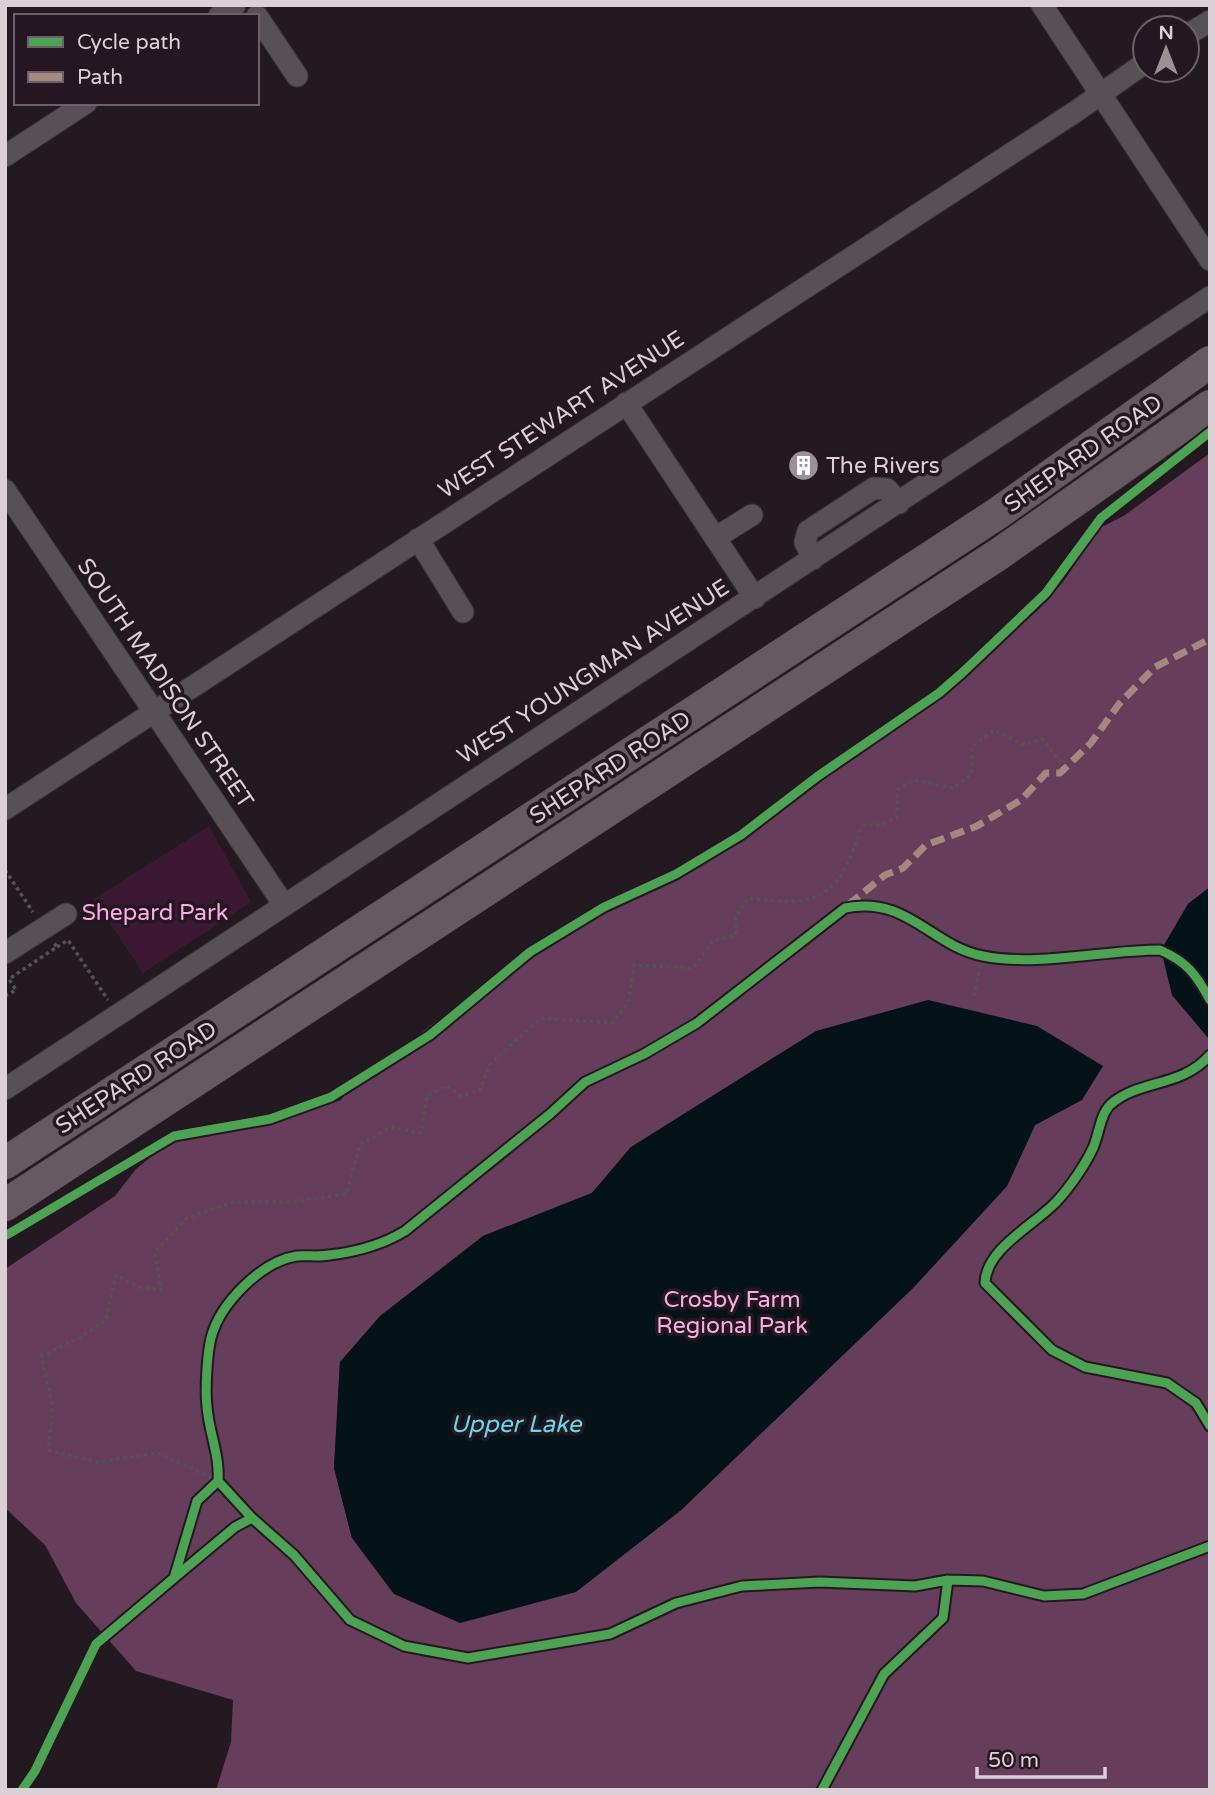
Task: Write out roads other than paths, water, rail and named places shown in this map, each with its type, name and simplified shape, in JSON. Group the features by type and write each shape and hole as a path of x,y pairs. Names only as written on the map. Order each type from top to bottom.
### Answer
{"highway":[{"name":"SHEPARD ROAD","path":"5,1163 998,513 1210,362"},
{"path":"1175,432 1210,398"},
{"name":"SHEPARD ROAD","path":"5,1205 999,554 1210,407"}],"street":[{"path":"1042,5 1210,260"},
{"path":"259,19 297,76"},
{"name":"WEST STEWART AVENUE","path":"5,809 1131,72"},
{"path":"5,156 83,105"},
{"name":"WEST YOUNGMAN AVENUE","path":"5,1089 1210,297"},
{"path":"626,403 755,598"},
{"name":"SOUTH MADISON STREET","path":"5,490 284,905"},
{"path":"715,538 752,515"},
{"path":"418,539 463,612"},
{"path":"5,953 66,914"}],"water":[{"path":"1210,887 1210,1040 1172,995 1161,950 1188,904"},
{"name":"Upper Lake","path":"928,1000 1037,1026 1103,1066 1082,1100 1035,1125 1007,1186 913,1288 680,1511 576,1592 460,1623 394,1594 352,1538 334,1468 340,1362 380,1316 483,1236 592,1193 631,1147 816,1031"}],"place":[{"name":"The Rivers","path":"803,465"}],"park label":[{"name":"Shepard Park","path":"155,912"},
{"name":"Crosby Farm Regional Park","path":"732,1312"}]}
